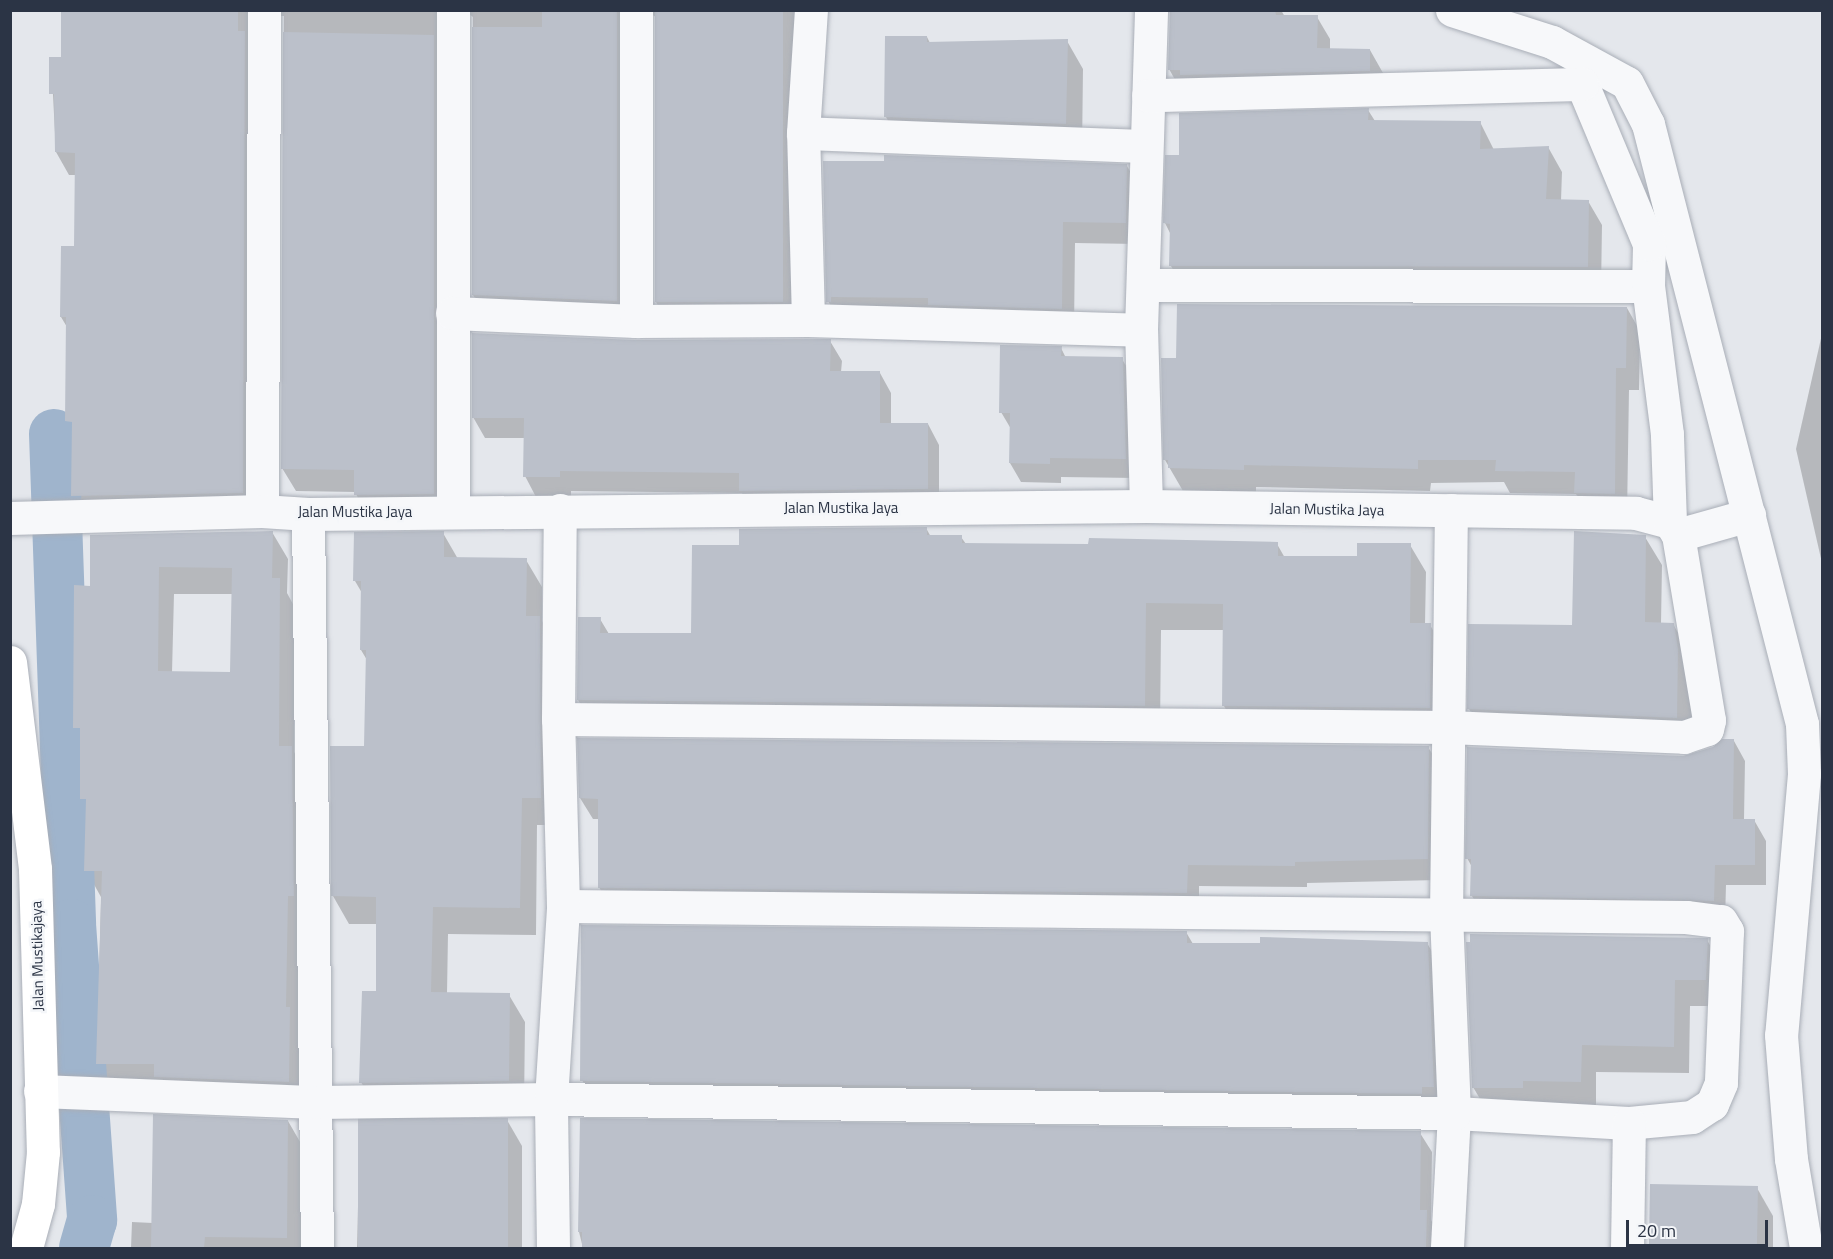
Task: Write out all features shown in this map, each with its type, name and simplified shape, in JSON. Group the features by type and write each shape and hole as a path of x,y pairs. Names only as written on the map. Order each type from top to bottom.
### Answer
{"main road":[{"name":"Jalan Mustikajaya","path":"10,662 35,869 43,1152 38,1204 26,1248"}],"street":[{"path":"262,511 264,10"},
{"path":"453,10 453,511"},
{"path":"636,10 636,321"},
{"path":"808,320 803,133 811,10"},
{"path":"1146,506 1141,330 1145,285 1146,146 1151,10"},
{"path":"1452,10 1552,42 1627,83 1648,124 1802,724 1804,774 1780,1035 1791,1159 1806,1248"},
{"path":"558,719 1448,728 1684,737 1702,733 1709,720 1674,529 1666,434 1648,286 1649,244 1582,84 1148,95"},
{"path":"803,133 1146,146"},
{"path":"1145,285 1648,286"},
{"path":"452,313 636,321 808,320 1141,330"},
{"name":"Jalan Mustika Jaya","path":"10,518 262,511 308,514 1146,506 1636,513 1674,529"},
{"path":"554,1248 551,1100 563,906 558,719 560,510"},
{"path":"1448,1248 1454,1113 1446,915 1451,510"},
{"path":"308,514 317,1248"},
{"path":"1674,529 1749,515"},
{"path":"40,1090 317,1102 551,1100 1454,1113 1629,1123 1692,1117 1703,1112 1719,1095 1727,931 1721,921 1686,917 563,906"},
{"path":"1627,1248 1629,1123"}],"building":[{"path":"61,10 238,10 238,31 245,31 243,493 71,496 72,422 65,421 66,317 60,317 61,246 74,246 75,153 55,152 54,94 49,94 49,57 61,57"},
{"path":"542,10 617,10 617,301 472,295 472,27 542,27"},
{"path":"655,10 783,10 783,302 655,302"},
{"path":"1170,10 1275,10 1276,15 1318,15 1317,48 1370,49 1370,71 1180,75 1180,70 1168,70"},
{"path":"283,32 434,35 434,494 354,495 354,470 281,469"},
{"path":"885,36 927,36 927,42 1068,39 1066,124 884,117"},
{"path":"1369,108 1368,120 1481,121 1480,149 1549,146 1546,199 1589,200 1588,267 1169,266 1170,224 1163,223 1165,155 1179,155 1179,113"},
{"path":"884,155 1127,164 1126,223 1063,222 1062,309 928,305 928,298 831,297 831,302 826,302 823,161 884,161"},
{"path":"1177,304 1627,307 1626,368 1616,368 1615,494 1574,493 1575,472 1495,471 1496,460 1418,460 1418,469 1244,465 1244,470 1168,468 1168,460 1163,460 1161,358 1176,358"},
{"path":"472,333 635,340 831,339 830,371 880,371 880,423 928,423 928,489 739,491 739,473 560,471 560,477 523,477 524,418 472,418"},
{"path":"1000,345 1062,346 1061,356 1123,357 1126,459 1050,458 1050,464 1009,463 1010,413 999,413"},
{"path":"927,527 927,535 962,535 962,543 1088,544 1089,538 1278,542 1278,556 1357,556 1357,543 1411,543 1410,623 1431,623 1430,708 1222,706 1223,604 1146,603 1145,706 577,700 578,617 601,617 600,633 691,633 692,545 739,545 739,529"},
{"path":"273,531 272,578 280,578 279,746 292,746 294,896 288,896 286,1007 290,1007 289,1082 154,1077 154,1064 96,1064 102,871 84,871 86,799 80,799 80,728 73,728 74,585 90,586 90,535","holes":["159,567 232,568 230,672 158,671"]},
{"path":"444,531 444,557 527,558 526,616 540,616 541,798 522,798 520,908 433,907 431,992 510,993 509,1081 359,1083 362,991 376,991 376,897 331,896 330,746 364,746 366,650 360,650 361,581 353,581 354,532"},
{"path":"1574,531 1646,535 1645,622 1674,623 1678,649 1677,718 1467,709 1468,624 1572,625"},
{"path":"577,738 1429,746 1428,859 1295,862 1295,866 1188,865 1187,893 598,888 598,799 579,798"},
{"path":"1722,739 1734,739 1733,819 1755,819 1755,865 1715,865 1714,901 1470,896 1471,859 1465,859 1467,747 1683,756 1713,747"},
{"path":"581,925 1187,931 1187,943 1260,943 1260,937 1428,942 1434,1087 1422,1087 1422,1094 580,1081"},
{"path":"1470,934 1708,938 1706,980 1675,980 1674,1047 1582,1045 1581,1082 1523,1081 1523,1088 1472,1088 1466,942 1470,942"},
{"path":"153,1114 288,1120 287,1238 205,1237 204,1248 151,1248"},
{"path":"358,1118 508,1118 508,1248 358,1248"},
{"path":"580,1118 1421,1131 1420,1210 1427,1210 1426,1248 582,1248 582,1232 578,1232"},
{"path":"1650,1184 1758,1186 1757,1248 1649,1248"}],"waterway":[{"path":"54,434 71,924 92,1220 84,1248"}]}
